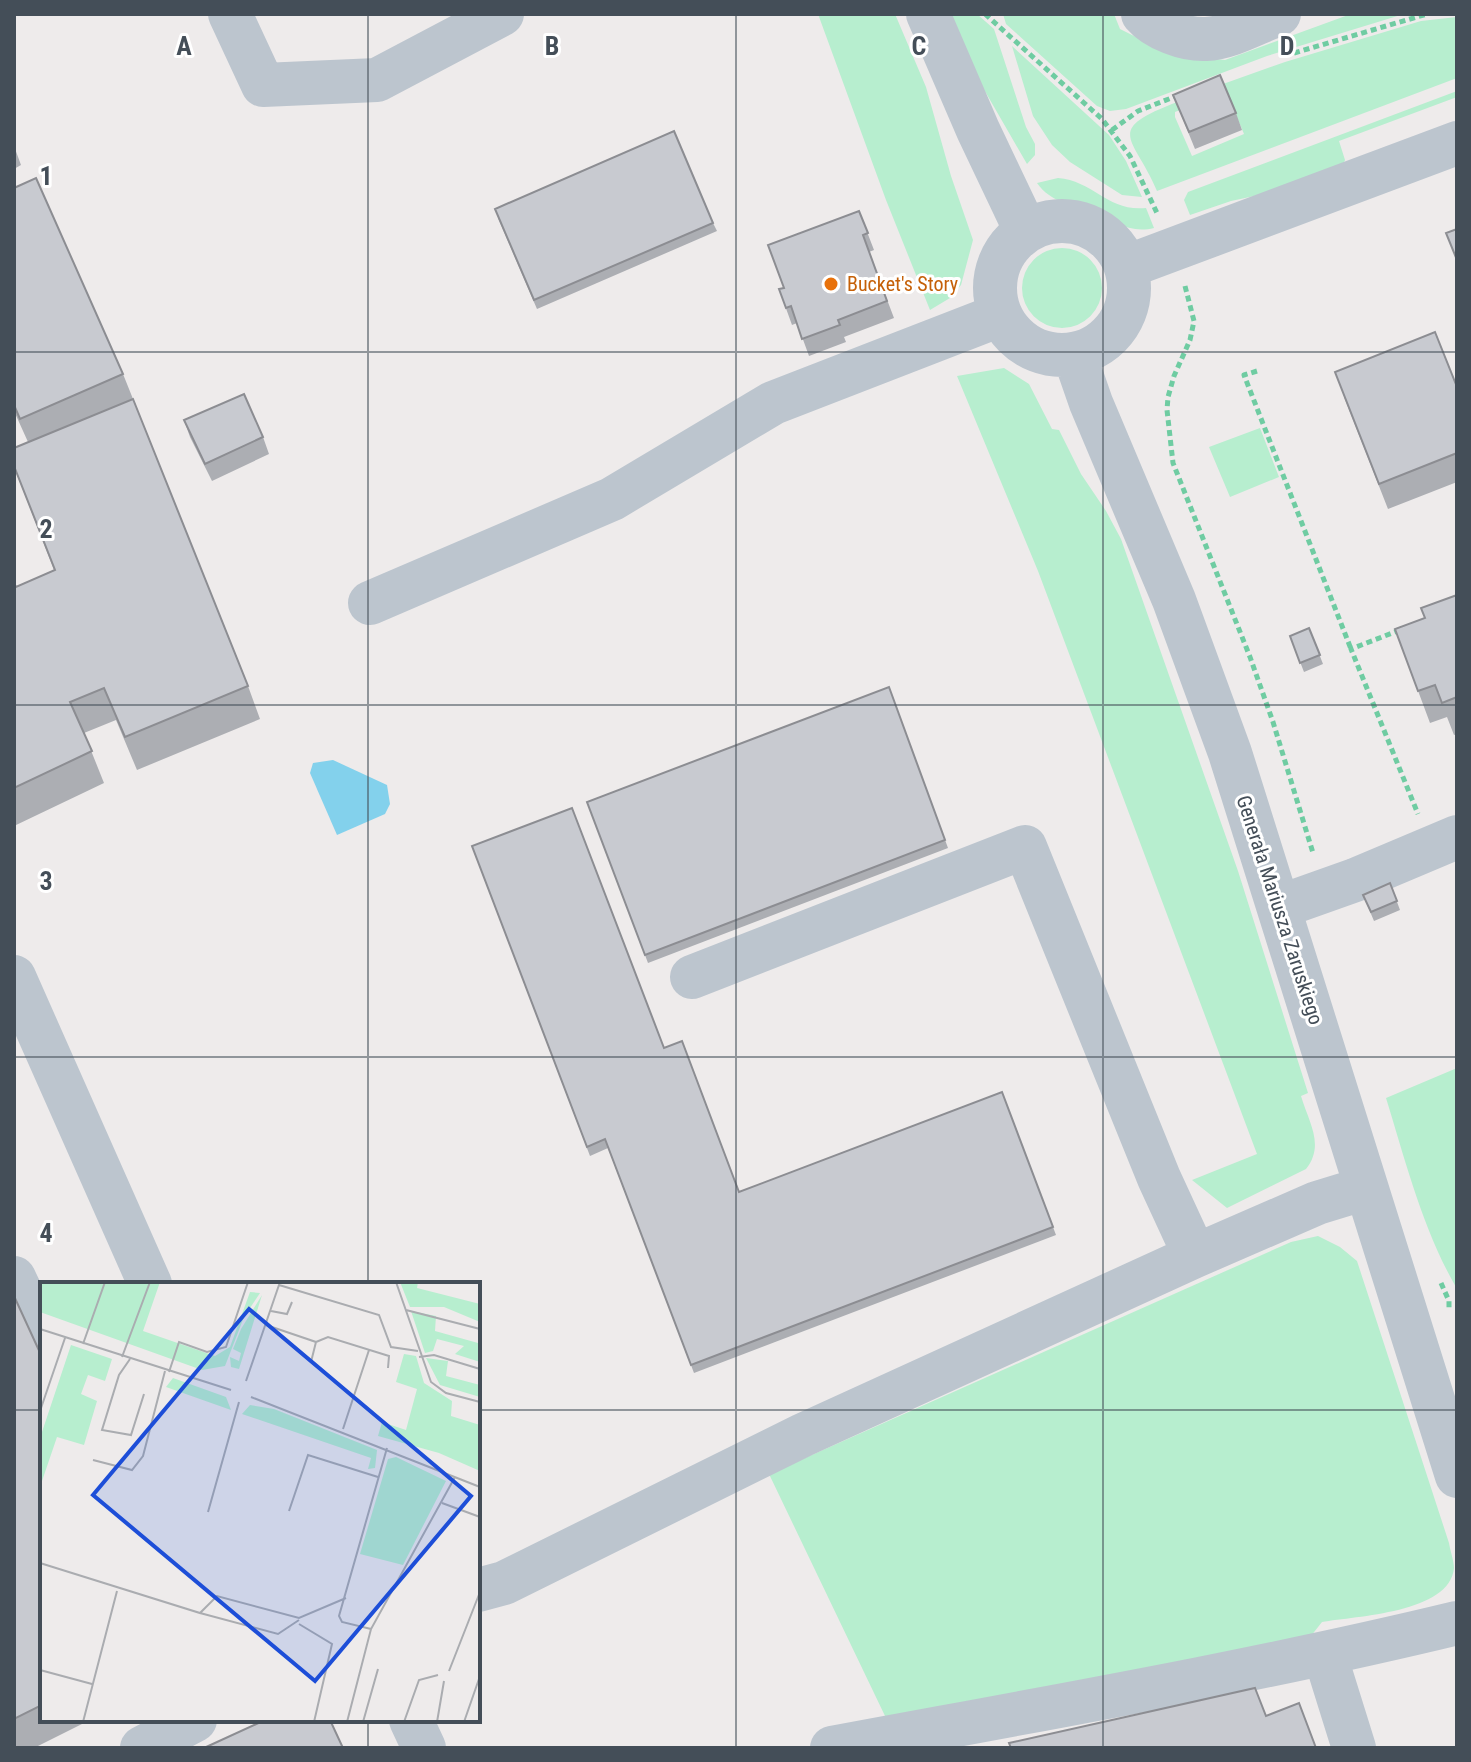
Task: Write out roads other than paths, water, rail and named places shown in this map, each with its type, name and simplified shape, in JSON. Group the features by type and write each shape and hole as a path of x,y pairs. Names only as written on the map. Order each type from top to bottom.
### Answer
{"street":[{"path":"230,14 263,85 377,80 502,14"},
{"path":"928,14 984,144 1026,231"},
{"path":"1143,14 1152,24 1206,39 1279,14"},
{"path":"1126,267 1457,143"},
{"path":"1055,221 1085,225 1110,241 1126,267 1128,300 1115,329 1103,341 1074,354 1038,352 1009,331 1000,315 994,284 997,268 1004,253 1026,231 1055,221"},
{"path":"370,603 612,499 773,403 1000,315"},
{"name":"Generała Mariusza Zaruskiego","path":"1074,354 1091,403 1204,677 1457,1476"},
{"path":"1279,907 1355,880 1445,841"},
{"path":"692,977 1025,847 1159,1178 1195,1256"},
{"path":"14,977 149,1282"},
{"path":"487,1581 1195,1256 1317,1203 1366,1188"},
{"path":"14,1278 40,1333"},
{"path":"832,1748 1325,1655 1457,1623"},
{"path":"1325,1655 1354,1748"},
{"path":"142,1748 191,1722"},
{"path":"412,1722 424,1748"}],"water":[{"path":"333,760 387,785 390,804 385,814 337,835 310,773 313,763"}],"place":[{"name":"Bucket's Story","path":"831,284"}]}
